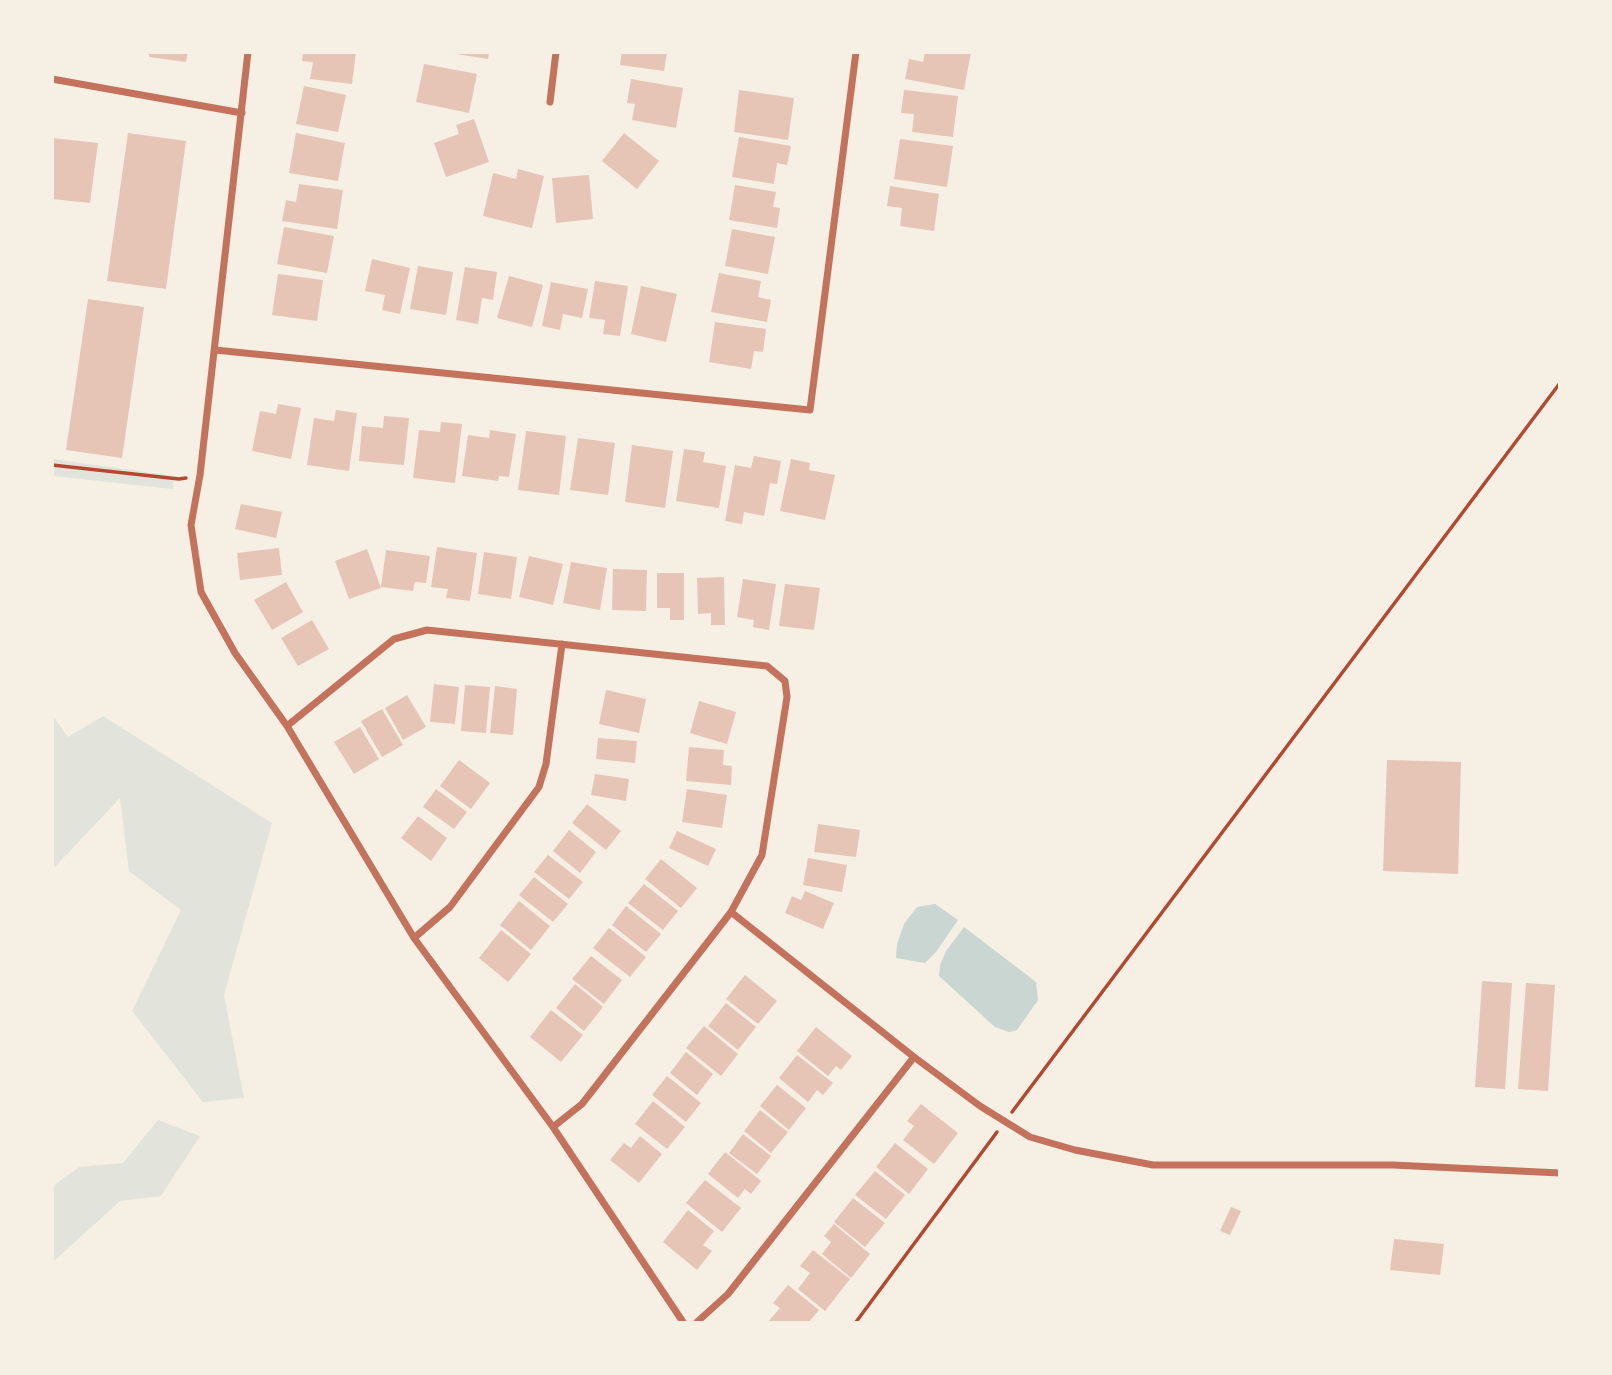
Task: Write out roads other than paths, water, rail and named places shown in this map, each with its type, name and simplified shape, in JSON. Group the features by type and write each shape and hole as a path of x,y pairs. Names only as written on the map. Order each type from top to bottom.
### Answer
{"street":[{"path":"248,52 200,475 191,525 201,592 235,653 288,726 414,938 553,1127 683,1322"},
{"path":"550,102 556,52"},
{"path":"215,350 810,410 856,52"},
{"path":"52,79 242,113"},
{"path":"288,726 394,639 427,630 767,666 785,681 787,697 762,855 731,912 582,1104 553,1127"},
{"path":"414,938 450,907 539,788 546,764 562,644"},
{"path":"731,912 914,1057 1004,1123 1030,1137 1075,1150 1153,1165 1393,1165 1559,1173"},
{"path":"698,1322 728,1294 914,1057"}]}
